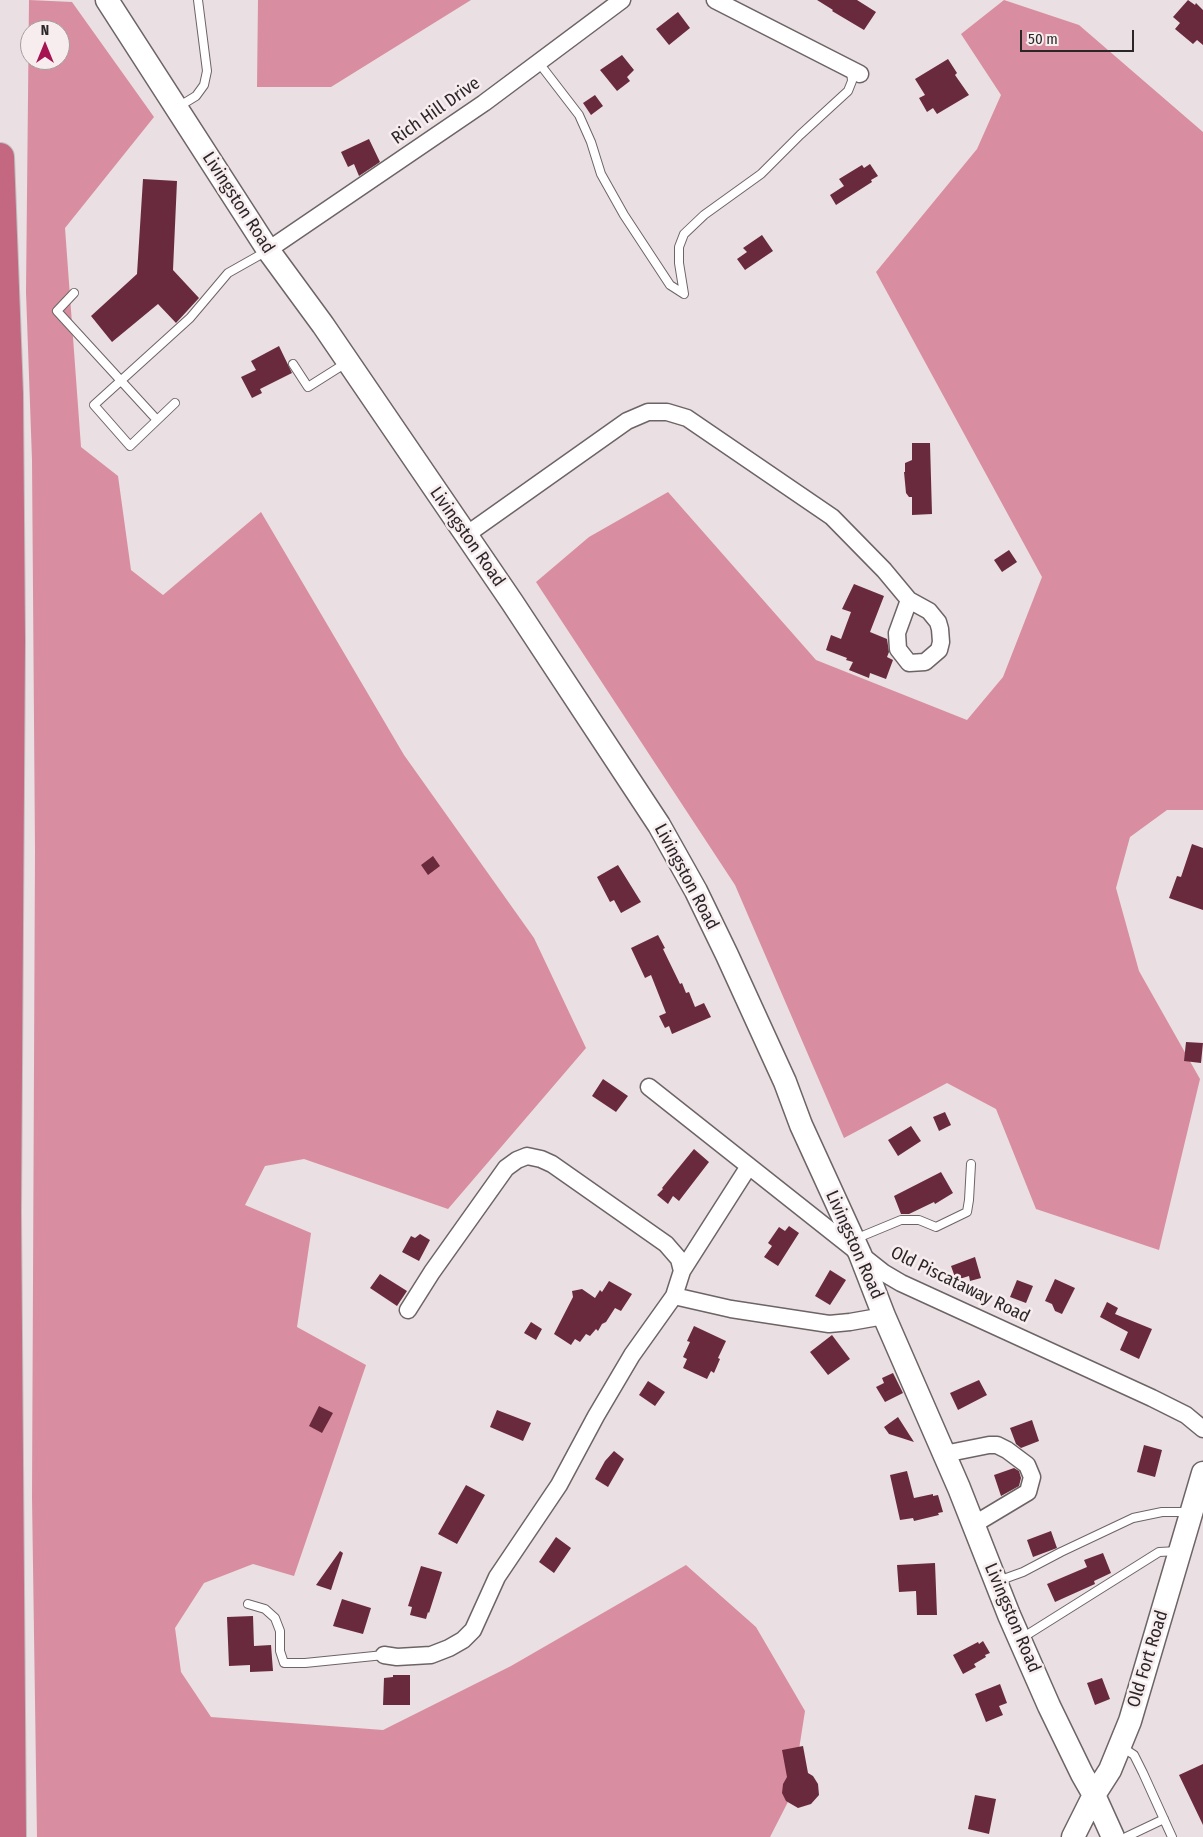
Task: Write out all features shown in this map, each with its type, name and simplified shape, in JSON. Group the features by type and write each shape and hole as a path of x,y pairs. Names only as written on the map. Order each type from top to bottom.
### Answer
{"highway":[{"path":"0,157 8,394 11,641 6,1211 12,1837"}],"main road":[{"name":"Livingston Road","path":"106,0 268,250 348,362 466,535 659,825 696,892 785,1082 805,1134 857,1247 884,1316 1057,1723 1113,1837"},
{"name":"Old Fort Road","path":"1073,1837 1121,1746 1133,1712 1203,1474"}],"street":[{"name":"Rich Hill Drive","path":"268,250 484,103 622,0"},
{"path":"715,0 855,72"},
{"path":"466,535 627,421 648,412 667,412 687,418 832,517 884,570 909,600"},
{"name":"Old Piscataway Road","path":"649,1087 748,1166 857,1247 884,1273 901,1283 1152,1398 1186,1415 1203,1429"},
{"path":"408,1310 432,1272 506,1168 527,1156 552,1164 666,1244 675,1253 682,1271"},
{"path":"384,1655 397,1657 431,1655 456,1644 473,1630 497,1577 559,1485 596,1416 632,1355 674,1296 682,1271 748,1166"},
{"path":"674,1296 731,1309 829,1324 884,1316"},
{"path":"944,1454 997,1445 1027,1465 1032,1477 1028,1492 973,1524"}],"lane":[{"path":"176,108 196,96 204,85 207,72 198,0"},
{"path":"539,63 579,115 591,142 601,174 624,215 670,285 684,294 678,263 679,247 684,234 704,215 760,174 848,91 855,72"},
{"path":"175,403 130,446 94,405 190,318 228,274 268,250"},
{"path":"74,293 57,311 157,420"},
{"path":"294,364 308,387 348,362"},
{"path":"857,1247 901,1220 919,1220 936,1227 967,1212 971,1164"},
{"path":"996,1582 1023,1572 1133,1518 1162,1512 1192,1512"},
{"path":"1020,1639 1042,1627 1159,1552 1180,1550"},
{"path":"248,1604 265,1609 275,1618 280,1631 280,1651 284,1663 305,1663 384,1655"},
{"path":"1121,1746 1134,1755 1172,1837"},
{"path":"1126,1837 1164,1819"}],"shaded area":[{"path":"29,0 72,2 154,117 65,228 81,447 118,476 131,570 163,595 261,512 404,755 534,938 586,1048 448,1209 304,1159 265,1166 245,1205 311,1233 297,1327 366,1365 294,1576 253,1564 204,1583 175,1628 181,1672 211,1717 383,1730 511,1666 686,1565 756,1627 805,1711 792,1794 770,1837 37,1837 32,1497 35,851 32,460 26,292 28,70 70,70 70,20 29,20"},
{"path":"258,0 471,0 331,87 257,87"},
{"path":"1004,0 1079,25 1203,132 1203,810 1167,810 1130,837 1116,888 1139,971 1200,1079 1159,1250 1036,1209 996,1109 947,1083 844,1138 735,885 536,582 589,537 668,492 816,660 967,720 1003,677 1042,577 876,272 977,149 1001,95 961,34"}],"building":[{"path":"817,0 857,0 876,12 864,30"},
{"path":"1188,0 1195,5 1196,3 1203,10 1203,45 1197,40 1193,44 1175,29 1180,23 1173,17"},
{"path":"678,12 690,28 669,45 656,29"},
{"path":"622,55 634,70 627,77 630,81 617,91 600,70"},
{"path":"948,59 957,73 955,75 969,95 937,114 933,108 927,112 919,98 925,95 915,79"},
{"path":"595,95 603,106 591,115 583,103"},
{"path":"369,139 380,162 359,176 354,164 348,167 341,152"},
{"path":"870,164 878,176 871,180 872,182 836,205 830,195 844,186 839,179 862,165 864,168"},
{"path":"143,179 177,181 173,270 199,298 176,323 158,304 112,342 91,316 137,274"},
{"path":"762,235 773,251 745,270 737,259 747,252 743,248"},
{"path":"279,346 292,373 260,389 262,393 252,398 241,377 256,370 251,361"},
{"path":"912,443 930,443 932,514 912,515 912,497 909,497 906,493 904,472 905,463 912,460"},
{"path":"1009,550 1017,562 1002,572 994,560"},
{"path":"854,584 884,596 870,632 887,639 889,652 887,657 893,660 886,679 870,673 869,678 849,670 853,662 826,650 831,635 841,639 851,612 842,609"},
{"path":"1192,844 1203,848 1203,910 1169,898 1177,876 1181,877"},
{"path":"433,856 440,866 428,875 421,865"},
{"path":"618,865 641,902 621,913 614,900 610,902 597,877"},
{"path":"658,935 680,984 682,983 686,993 689,992 695,1007 704,1003 711,1017 672,1034 669,1026 665,1028 659,1016 666,1013 651,975 645,978 631,948"},
{"path":"1186,1042 1203,1043 1201,1063 1184,1061"},
{"path":"603,1079 628,1096 616,1112 592,1096"},
{"path":"945,1112 951,1125 939,1131 933,1117"},
{"path":"911,1126 921,1141 898,1156 888,1140"},
{"path":"694,1149 709,1162 679,1201 673,1196 668,1204 657,1195"},
{"path":"941,1172 953,1193 935,1204 934,1202 909,1214 901,1214 894,1196"},
{"path":"789,1226 799,1233 778,1266 764,1257 772,1246 768,1243 779,1227 785,1231"},
{"path":"420,1234 430,1240 419,1261 402,1252 411,1236 415,1238"},
{"path":"975,1257 981,1278 970,1281 969,1276 956,1280 951,1266"},
{"path":"830,1270 846,1280 830,1305 815,1296"},
{"path":"380,1274 407,1291 397,1306 370,1288"},
{"path":"1055,1279 1075,1288 1062,1314 1055,1311 1052,1304 1045,1301"},
{"path":"1017,1280 1033,1286 1026,1303 1010,1297"},
{"path":"609,1281 632,1294 621,1311 615,1308 598,1331 596,1329 590,1336 586,1334 580,1342 575,1339 571,1345 554,1334 573,1297 572,1291 582,1289 595,1298 600,1290 602,1292"},
{"path":"1107,1302 1118,1308 1115,1314 1152,1329 1139,1359 1120,1350 1128,1332 1100,1317"},
{"path":"531,1322 542,1329 536,1340 524,1333"},
{"path":"694,1326 726,1341 718,1358 720,1359 714,1373 711,1371 707,1379 683,1368 687,1359 683,1357 690,1342 687,1341"},
{"path":"832,1335 850,1359 828,1375 810,1352"},
{"path":"893,1373 903,1393 885,1402 876,1387 884,1383 882,1378"},
{"path":"979,1380 987,1395 958,1410 950,1393"},
{"path":"648,1381 665,1392 655,1406 639,1395"},
{"path":"319,1406 333,1413 322,1433 309,1426"},
{"path":"497,1410 531,1423 523,1441 490,1427"},
{"path":"898,1417 914,1442 889,1434 884,1427"},
{"path":"1032,1420 1039,1441 1021,1448 1016,1444 1010,1428"},
{"path":"1144,1445 1162,1450 1155,1477 1137,1472"},
{"path":"614,1451 624,1459 608,1487 595,1479 605,1461"},
{"path":"1014,1468 1019,1471 1021,1478 1019,1486 1001,1496 994,1475"},
{"path":"907,1471 914,1498 933,1494 933,1496 938,1495 943,1512 938,1513 939,1515 914,1521 913,1518 900,1520 890,1475"},
{"path":"466,1485 485,1495 457,1544 438,1534"},
{"path":"1051,1531 1057,1548 1033,1557 1027,1540"},
{"path":"556,1537 571,1548 554,1573 539,1562"},
{"path":"340,1551 343,1553 331,1590 316,1585"},
{"path":"1103,1553 1111,1573 1094,1581 1095,1584 1055,1602 1047,1584 1087,1567 1084,1560"},
{"path":"935,1563 937,1615 917,1615 916,1591 899,1592 897,1565"},
{"path":"421,1566 442,1572 426,1619 410,1615 412,1607 408,1606"},
{"path":"342,1599 371,1608 363,1634 333,1626"},
{"path":"253,1616 254,1646 271,1645 273,1671 250,1672 250,1665 229,1666 227,1617"},
{"path":"983,1641 990,1653 974,1664 976,1667 963,1674 953,1655"},
{"path":"393,1675 410,1675 410,1705 383,1705 384,1678 393,1677"},
{"path":"1102,1678 1110,1699 1095,1705 1087,1683"},
{"path":"1000,1684 1007,1703 999,1706 1003,1715 986,1722 975,1694"},
{"path":"803,1746 808,1773 813,1776 818,1784 819,1795 811,1804 798,1808 786,1801 782,1793 783,1784 787,1777 782,1750"},
{"path":"1203,1764 1203,1825 1179,1775"},
{"path":"975,1795 996,1799 989,1834 968,1829"}]}
